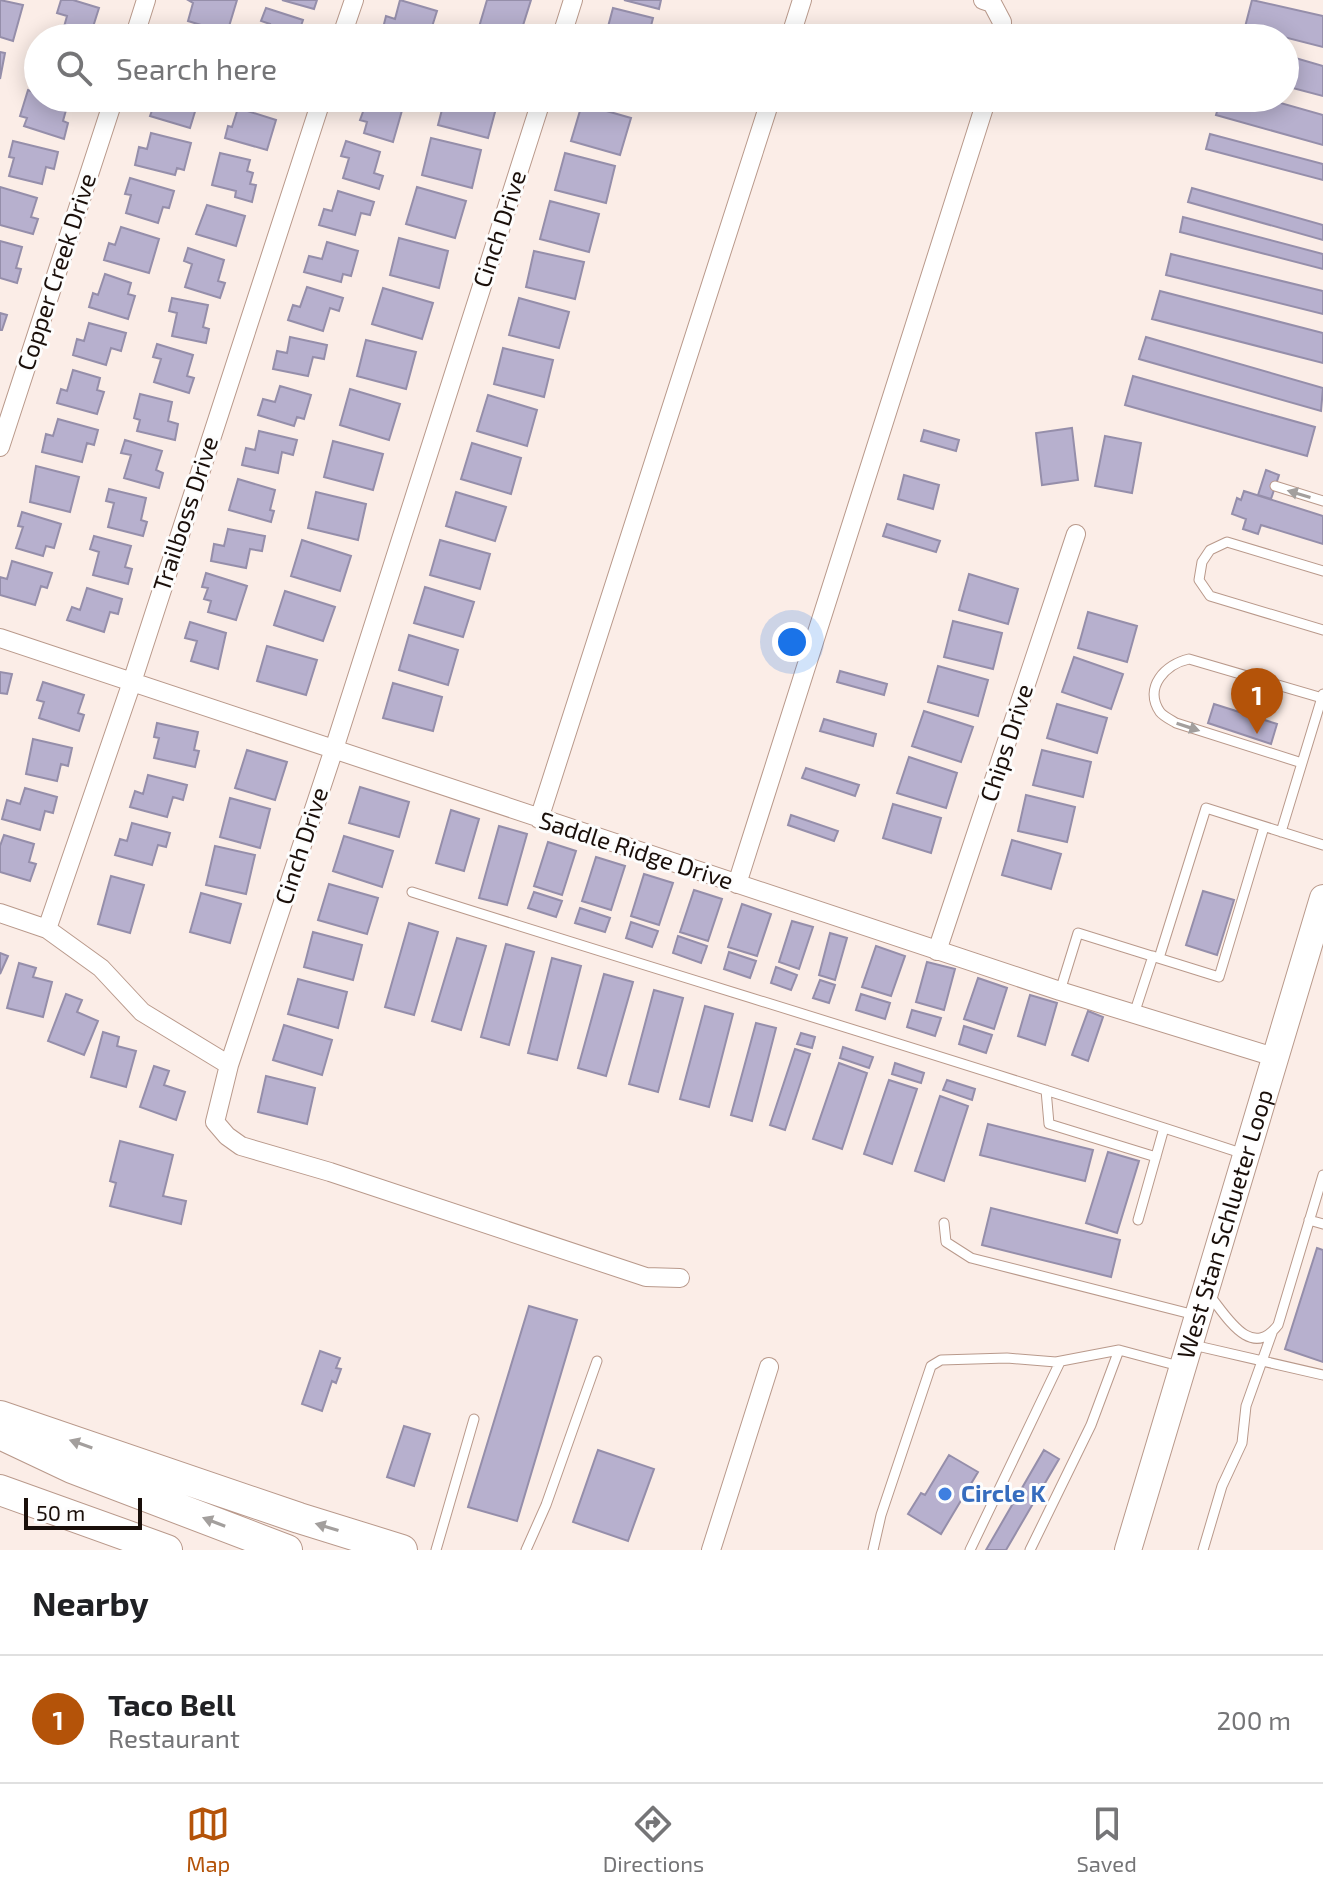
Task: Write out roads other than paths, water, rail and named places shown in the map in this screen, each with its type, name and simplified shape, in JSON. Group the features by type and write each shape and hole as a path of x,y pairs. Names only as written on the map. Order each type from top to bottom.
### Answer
{"highway":[{"path":"0,1416 402,1550"},
{"path":"0,1434 72,1468 287,1550"},
{"path":"0,1490 167,1550"},
{"path":"44,1506 125,1550"}],"main road":[{"name":"West Stan Schlueter Loop","path":"1128,1550 1323,898"}],"street":[{"path":"138,24 146,0"},
{"path":"346,24 354,0"},
{"path":"565,24 573,0"},
{"path":"794,24 802,0"},
{"path":"983,0 992,3 1002,24"},
{"name":"Copper Creek Drive","path":"0,447 109,112"},
{"name":"Trailboss Drive","path":"47,929 132,682 317,112"},
{"name":"Cinch Drive","path":"538,112 334,749 229,1065 215,1122 241,1146 316,1167 646,1277 680,1278"},
{"path":"539,819 766,112"},
{"path":"737,884 983,112"},
{"name":"Chips Drive","path":"937,951 1076,534"},
{"name":"Saddle Ridge Drive","path":"0,638 1134,1016 1274,1057"},
{"path":"0,913 47,929 101,968 142,1012 229,1065"},
{"path":"711,1550 769,1367"}],"lane":[{"path":"1275,486 1323,501"},
{"path":"1323,571 1227,542 1210,550 1202,562 1199,580 1210,596 1323,630"},
{"path":"1281,832 1302,763 1322,696 1189,659 1175,662 1163,671 1156,684 1155,698 1160,713 1176,723 1302,763"},
{"path":"1134,1016 1206,808 1323,845"},
{"path":"1060,991 1078,933 1219,977 1264,827"},
{"path":"412,892 1247,1155"},
{"path":"1046,1090 1049,1124 1156,1157"},
{"path":"1138,1220 1164,1128"},
{"path":"1203,1550 1222,1486 1242,1443 1246,1406 1260,1360 1278,1325 1323,1175"},
{"path":"1309,1220 1323,1224"},
{"path":"944,1223 946,1242 971,1258 1198,1316"},
{"path":"1205,1289 1240,1333 1250,1338 1262,1338 1272,1333"},
{"path":"1030,1550 1091,1425 1119,1350"},
{"path":"873,1550 881,1515 931,1366 941,1360 994,1358 1060,1362 1119,1350 1260,1360 1323,1375"},
{"path":"526,1550 546,1505 597,1361"},
{"path":"970,1550 1060,1362"},
{"path":"436,1550 474,1419"}],"place":[{"name":"Taco Bell","path":"1257,734"},
{"name":"Circle K","path":"945,1494"}]}
